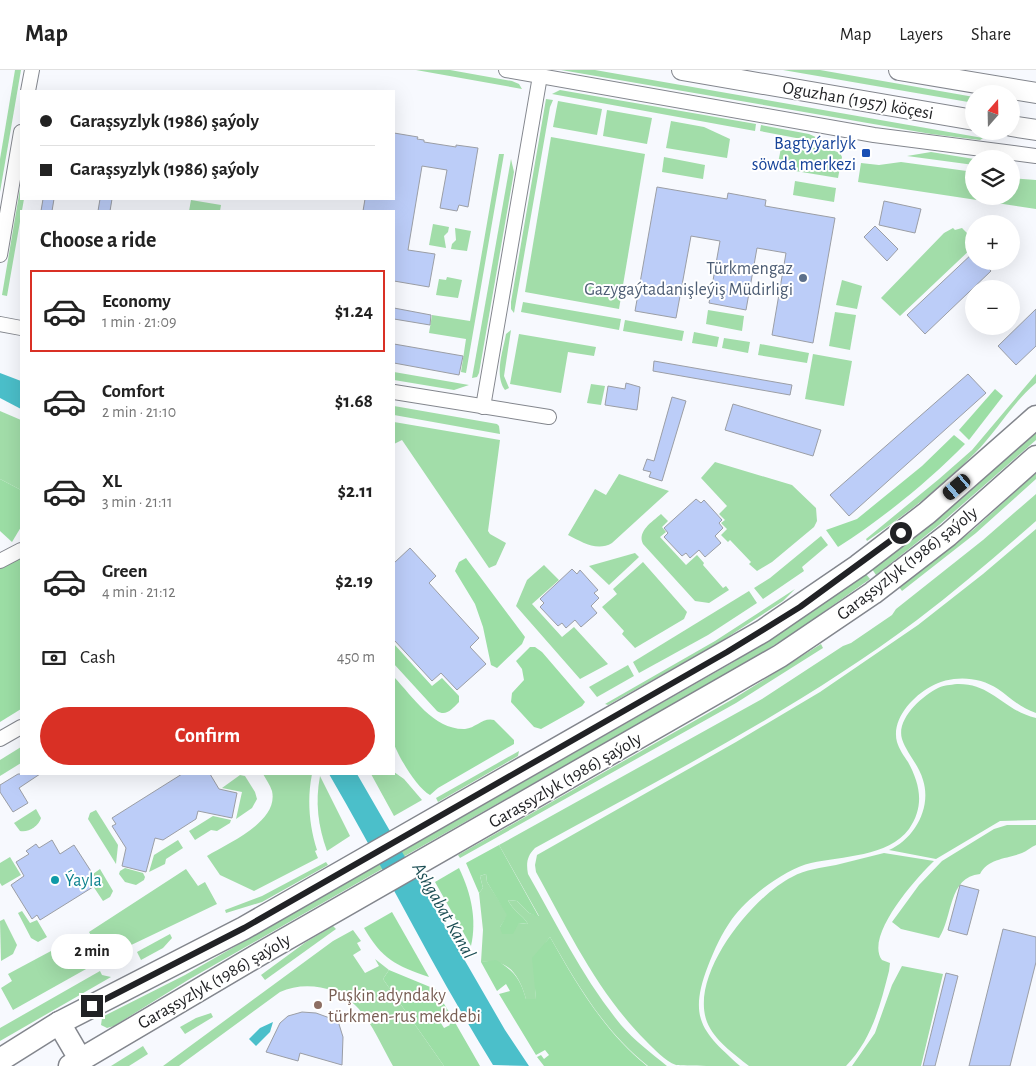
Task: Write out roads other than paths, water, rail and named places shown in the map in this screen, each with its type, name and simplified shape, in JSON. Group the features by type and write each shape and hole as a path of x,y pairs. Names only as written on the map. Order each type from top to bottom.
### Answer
{"main road":[{"name":"Oguzhan (1957) köçesi","path":"682,70 965,118"},
{"name":"Oguzhan (1957) köçesi","path":"899,70 1036,93"},
{"path":"1020,127 1036,130"},
{"name":"Garaşsyzlyk (1986) şaýoly","path":"0,1060 59,1023 244,928 727,652 793,612 858,566 927,513 1036,417"},
{"name":"Garaşsyzlyk (1986) şaýoly","path":"75,1063 428,858 746,677 822,629 873,593 948,534 1036,457"},
{"path":"59,1023 75,1063"}],"street":[{"path":"28,90 32,70"},
{"path":"506,70 874,135 1036,156"},
{"path":"482,407 540,76"},
{"path":"0,255 20,138"},
{"path":"0,324 20,328"},
{"path":"395,392 549,417"},
{"path":"0,561 20,551"},
{"path":"0,739 20,728"}],"water":[{"path":"0,373 20,381 20,408 0,398"},
{"path":"330,775 358,775 505,1030 529,1066 493,1065 450,993"},
{"path":"273,1022 270,1032 256,1046 249,1039 260,1028"}],"place":[{"name":"Bagtyýarlyk söwda merkezi","path":"866,153"},
{"name":"Türkmengaz Gazygaýtadanişleýiş Müdirligi","path":"803,278"},
{"name":"Ýayla","path":"55,880"},
{"name":"Puşkin adyndaky türkmen-rus mekdebi","path":"318,1005"}],"water label":[{"name":"Ashgabat Kanal","path":"445,910"}]}
